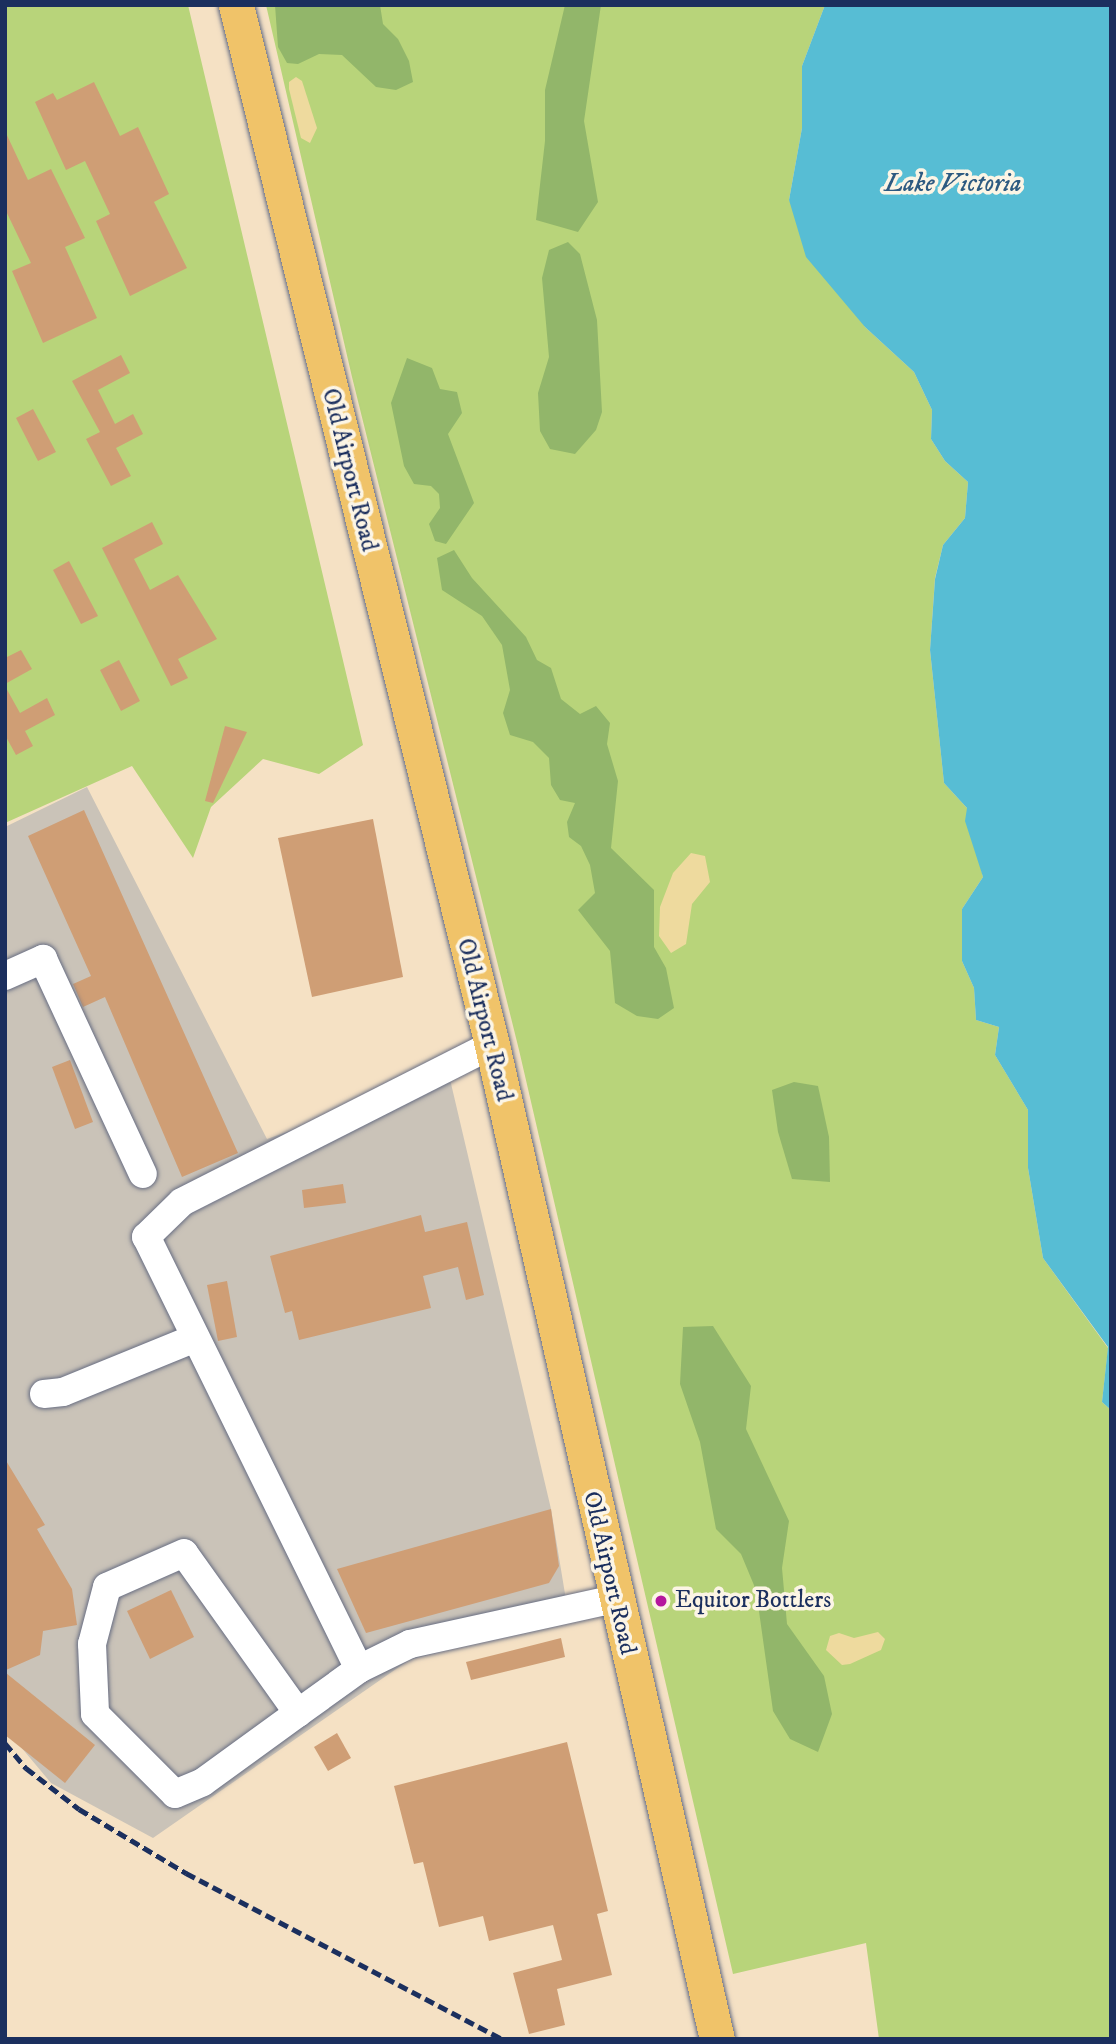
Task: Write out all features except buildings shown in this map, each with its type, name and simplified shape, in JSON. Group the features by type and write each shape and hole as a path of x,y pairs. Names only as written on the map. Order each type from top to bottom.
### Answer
{"main road":[{"name":"Old Airport Road","path":"236,5 492,1045 614,1599 717,2039"}],"lane":[{"path":"5,976 43,959 143,1174"},
{"path":"359,1669 146,1237 182,1202 492,1045"},
{"path":"44,1394 63,1392 195,1338"},
{"path":"298,1713 184,1553 107,1587 92,1644 96,1714 175,1794 202,1782 298,1713 359,1669 410,1644 614,1599"}],"shaded area":[{"path":"87,787 267,1139 449,1075 551,1509 569,1618 409,1660 153,1838 51,1783 5,1728 5,827"}],"green space":[{"path":"5,5 188,5 363,745 319,774 263,759 211,807 193,858 132,766 5,823"},
{"path":"266,5 825,5 802,66 802,128 789,200 865,327 914,372 932,410 931,439 945,461 968,482 965,518 943,545 935,578 930,650 944,783 967,808 983,877 962,909 962,961 974,988 976,1020 999,1027 995,1055 1028,1110 1028,1168 1043,1258 1108,1348 1102,1402 1111,1410 1111,2039 879,2039 866,1943 733,1974 519,1050 352,377"},
{"path":"275,5 380,5 383,24 398,39 409,61 413,82 396,90 376,87 342,55 319,54 298,64 287,63 278,47"},
{"path":"565,5 601,5 584,121 598,202 578,232 536,220 545,141 545,90"},
{"path":"568,242 580,254 597,320 602,412 596,430 575,454 550,449 540,431 538,393 549,357 542,278 549,250"},
{"path":"407,358 432,368 440,389 457,392 462,413 448,434 474,503 446,544 435,541 429,524 440,508 439,494 431,486 414,484 404,466 391,403"},
{"path":"454,550 472,578 526,637 537,660 551,668 561,699 580,714 596,706 610,723 607,744 618,781 611,848 654,890 654,947 666,968 674,1008 658,1019 637,1016 615,1003 610,951 578,910 595,893 590,865 581,846 569,837 567,822 575,803 560,800 551,785 549,758 533,742 510,735 503,713 510,690 502,645 482,616 442,590 437,558"},
{"path":"794,1082 818,1086 829,1137 830,1182 792,1179 778,1132 772,1090"},
{"path":"713,1326 751,1386 746,1429 789,1521 782,1568 787,1624 824,1676 832,1714 818,1752 790,1739 773,1711 756,1590 741,1554 716,1529 700,1442 680,1384 683,1327"}],"sand":[{"path":"296,77 302,81 317,128 310,143 301,138 289,89 289,82"},
{"path":"691,853 705,856 710,882 692,904 686,944 671,953 659,936 660,907 673,873"},
{"path":"878,1632 885,1639 881,1650 850,1664 842,1665 826,1650 830,1636 839,1633 854,1638"}],"water":[{"name":"Lake Victoria","path":"825,5 1111,5 1111,1410 1102,1402 1108,1347 1043,1258 1028,1168 1028,1110 995,1055 999,1027 976,1020 974,988 962,961 962,909 983,877 965,821 967,808 944,783 930,650 935,579 943,545 965,518 968,482 945,461 931,439 932,410 914,372 865,327 806,257 789,200 802,128 802,66"}],"railway":[{"path":"5,1743 26,1768 79,1809 186,1873 502,2039"}],"place":[{"name":"Equitor Bottlers","path":"661,1601"}]}
